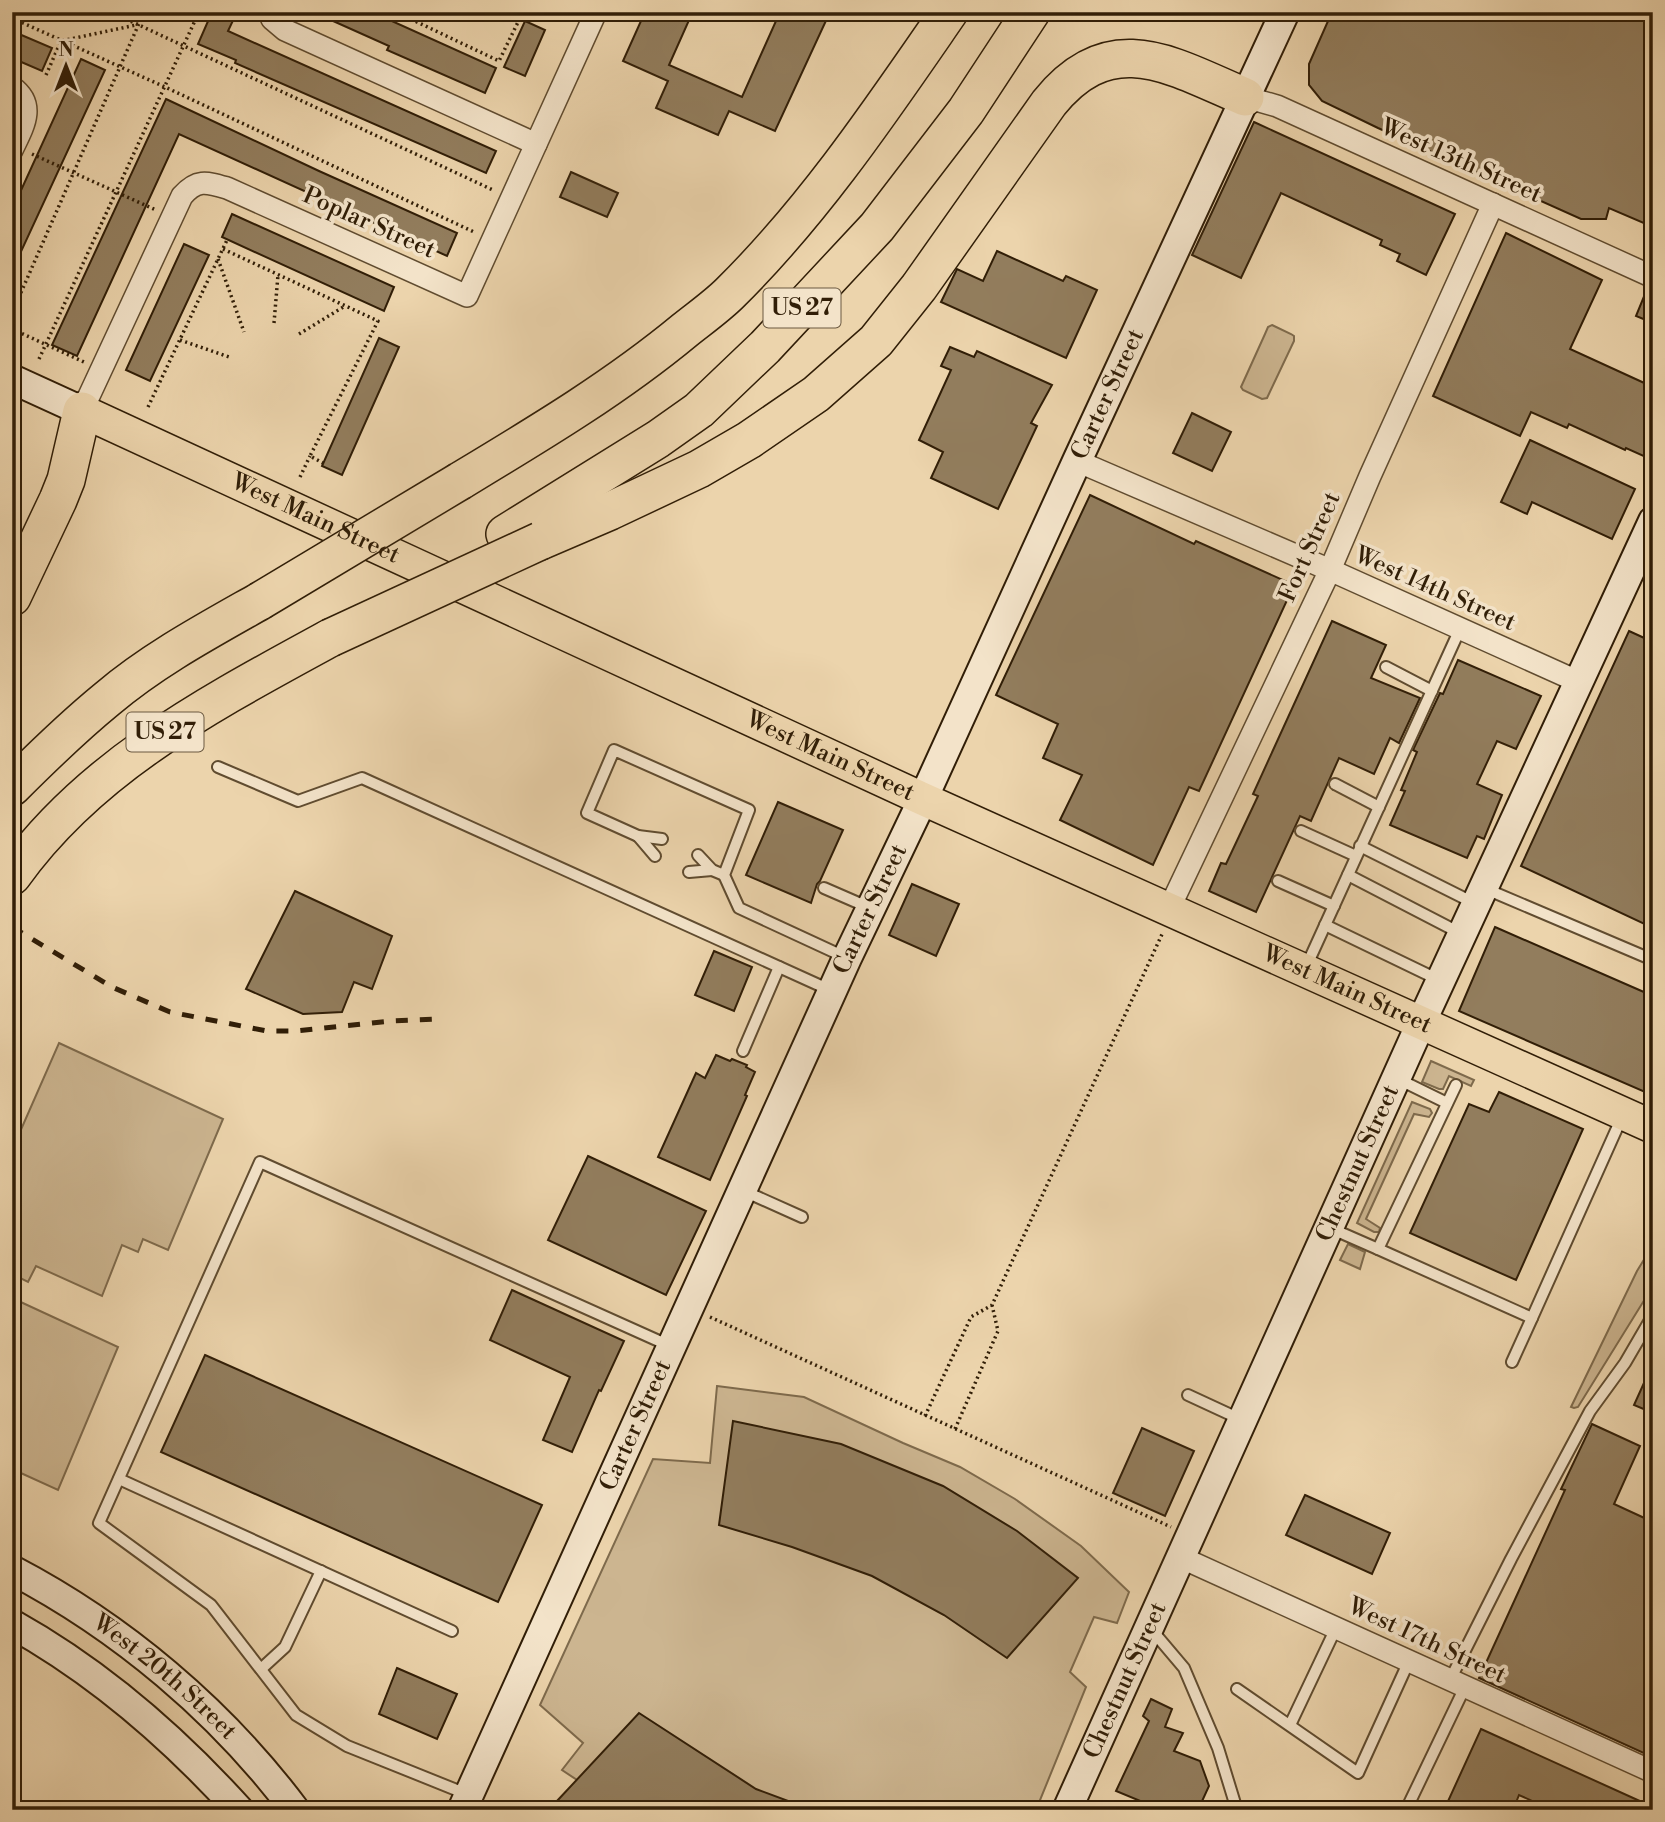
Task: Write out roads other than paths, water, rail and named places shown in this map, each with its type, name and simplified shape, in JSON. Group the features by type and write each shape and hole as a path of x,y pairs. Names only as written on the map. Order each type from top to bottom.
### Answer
{"highway":[{"name":"US 27","path":"12,787 107,698 177,649 564,419 621,380 729,294 776,244 845,160 949,12"},
{"name":"US 27","path":"18,868 47,833 85,796 158,737 228,694 330,638 523,538 699,410 757,356 877,227 966,111 1031,12"},
{"path":"523,538 610,511 699,468 749,440 816,394 876,341 919,287 1049,103 1070,79 1084,70 1114,60 1143,58 1171,66 1245,97"},
{"path":"12,597 66,480 82,411"}],"main road":[{"name":"West Main Street","path":"82,411 923,799 1653,1128"}],"street":[{"path":"268,12 285,30 536,144"},
{"name":"Poplar Street","path":"82,411 182,196 191,186 207,182 227,188 467,296 596,12"},
{"name":"Carter Street","path":"465,1802 846,958 923,799 1285,12"},
{"path":"12,87 24,98 26,112 22,130 13,148"},
{"name":"West 13th Street","path":"1245,97 1278,106 1653,277"},
{"name":"Fort Street","path":"1171,910 1329,570 1493,204"},
{"name":"West Main Street","path":"12,379 82,411"},
{"name":"West 14th Street","path":"1077,461 1578,682"},
{"name":"Chestnut Street","path":"1069,1809 1440,980 1653,521"},
{"name":"West 17th Street","path":"1185,1546 1336,1628 1653,1772"},
{"name":"West 20th Street","path":"12,1570 108,1629 156,1666 219,1723 295,1810"},
{"name":"West 20th Street","path":"12,1624 67,1657 145,1717 182,1750 239,1810"}],"lane":[{"path":"1304,970 1460,629"},
{"path":"1386,667 1432,691"},
{"path":"662,839 638,836 587,813 614,750 749,810 724,875"},
{"path":"218,767 298,801 362,778 832,991"},
{"path":"1335,784 1379,807"},
{"path":"1301,831 1653,960"},
{"path":"638,836 655,856"},
{"path":"698,855 712,870 724,875 739,908 846,958"},
{"path":"689,872 712,870"},
{"path":"1348,875 1462,934"},
{"path":"1278,881 1334,906"},
{"path":"824,888 870,908"},
{"path":"1325,925 1440,980"},
{"path":"743,1051 779,967"},
{"path":"1396,1078 1447,1103"},
{"path":"1378,1250 1456,1085"},
{"path":"1512,1362 1623,1114"},
{"path":"465,1802 347,1746 296,1715 211,1605 99,1523 260,1162 671,1347"},
{"path":"742,1190 802,1217"},
{"path":"1329,1227 1532,1318"},
{"path":"1406,1810 1511,1559 1590,1411 1625,1363 1653,1315"},
{"path":"1188,1395 1242,1420"},
{"path":"119,1479 452,1631"},
{"path":"261,1669 285,1647 321,1571"},
{"path":"1149,1627 1184,1668 1218,1748 1237,1810"},
{"path":"1290,1725 1336,1628"},
{"path":"1237,1689 1358,1773 1409,1661"}],"railway":[{"path":"12,927 112,987 170,1012 267,1031 441,1019"}]}
